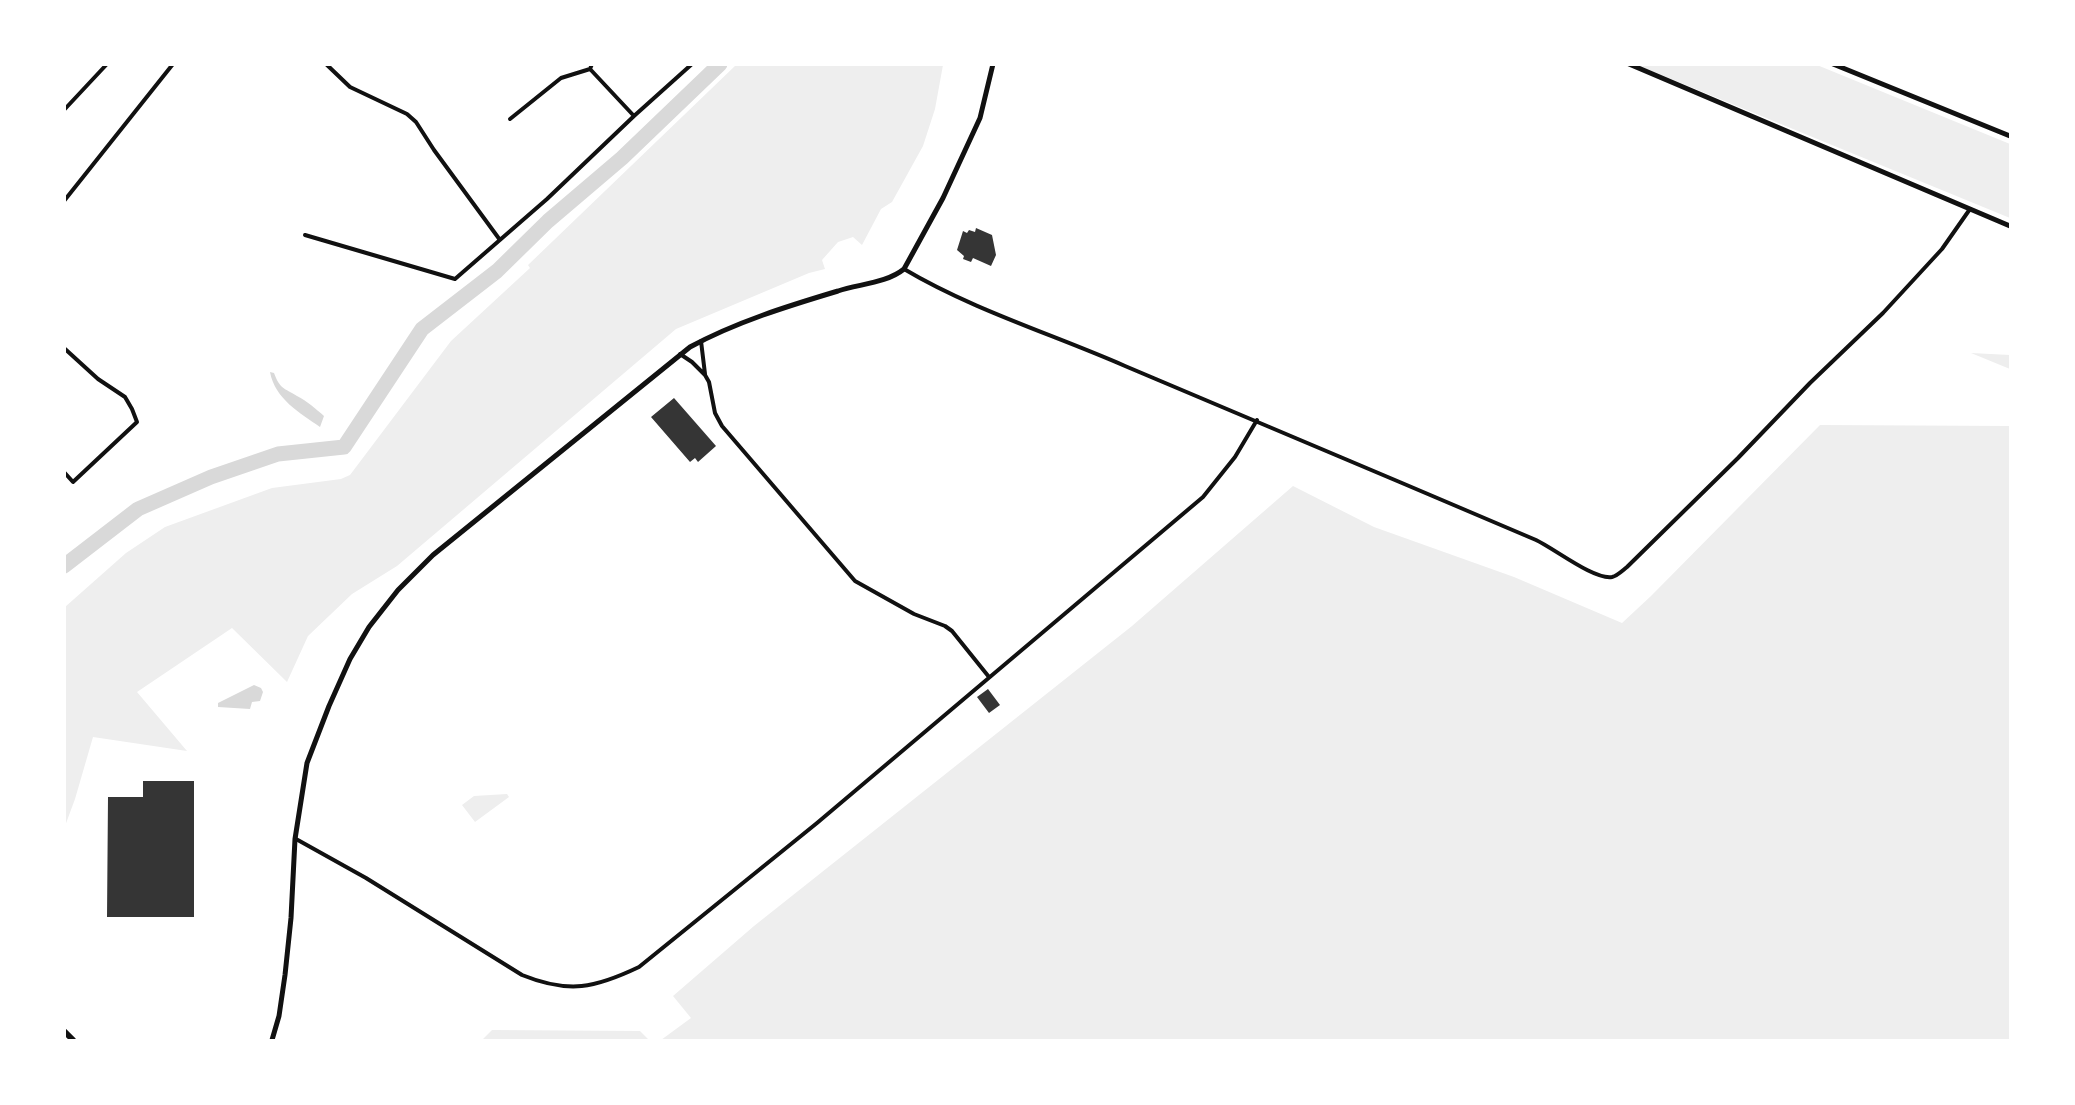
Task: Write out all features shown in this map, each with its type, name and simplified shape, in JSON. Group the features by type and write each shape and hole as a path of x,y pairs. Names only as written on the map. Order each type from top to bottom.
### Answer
{"main road":[{"path":"64,1031 74,1041"}],"street":[{"path":"64,201 173,64"},
{"path":"327,64 351,87 407,114 416,122 500,240"},
{"path":"305,235 455,279 547,200 692,64"},
{"path":"272,1041 279,1016 285,975 291,918 295,839 309,756 350,659 376,618 433,555 680,354 727,328 840,290 896,276 904,268 943,198 980,118 993,64"},
{"path":"1629,64 2010,226"},
{"path":"1833,64 2010,136"},
{"path":"64,110 106,65"},
{"path":"510,119 561,78 591,67 634,116"},
{"path":"904,268 925,282 974,304 1257,420 1552,547 1591,573 1603,577 1614,577 1627,567 1738,458 1809,383 1891,305 1942,249 1971,209"},
{"path":"701,341 705,375"},
{"path":"64,348 98,379 125,398 137,422 73,482 64,472"},
{"path":"64,359 69,354"},
{"path":"680,354 693,362 705,375 709,382 715,413 722,426 855,582 914,614 945,626 952,631 989,677"},
{"path":"295,839 366,878 522,975 545,984 580,988 611,981 639,967 817,823 1203,497 1235,457 1257,420"}],"shaded area":[{"path":"736,65 943,65 935,109 923,146 892,202 881,209 862,245 853,237 838,242 822,260 825,269 809,273 676,329 397,566 352,594 308,636 287,682 232,628 137,692 187,751 93,737 65,826 65,607 126,553 165,527 272,488 341,479 350,475 451,341 530,268 528,265"},
{"path":"1637,65 1817,65 2010,144 2010,218"},
{"path":"1971,353 2010,355 2010,369"},
{"path":"270,372 274,373 283,388 324,416 320,427 283,398"},
{"path":"1820,425 2010,426 2010,1040 661,1040 691,1018 673,996 754,926 1132,626 1293,486 1374,527 1514,577 1622,623"},
{"path":"254,685 261,688 263,692 260,701 252,702 250,709 218,707 218,703"},
{"path":"507,794 509,797 475,822 462,805 474,796"},
{"path":"492,1030 640,1031 649,1040 482,1040"}],"building":[{"path":"976,228 992,235 996,255 991,266 973,258 971,262 963,259 964,256 957,250 963,231 975,232"},
{"path":"674,398 716,446 698,462 695,458 690,462 651,417"},
{"path":"988,689 1000,705 989,713 977,697"},
{"path":"143,781 194,781 194,917 107,917 108,797 143,797"}],"waterway":[{"path":"64,566 138,509 211,477 278,454 344,447 422,329 497,271 548,221 622,158 720,64"}]}
